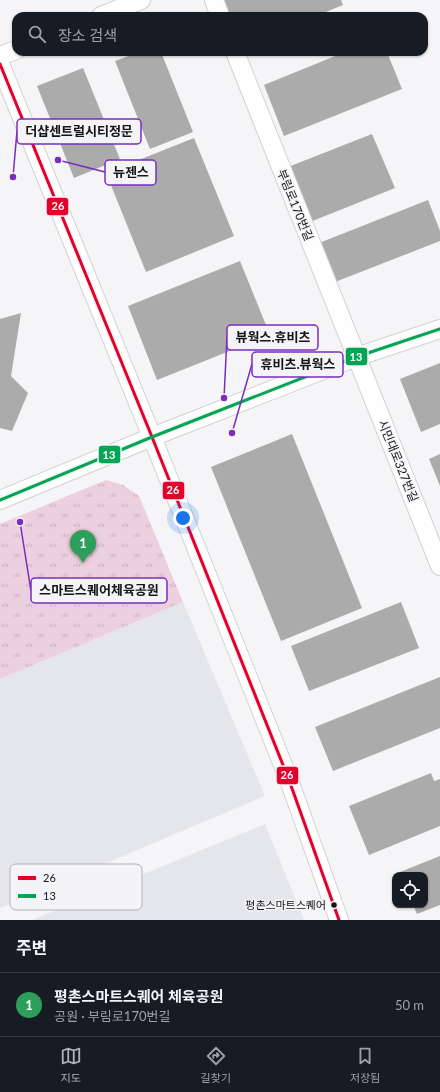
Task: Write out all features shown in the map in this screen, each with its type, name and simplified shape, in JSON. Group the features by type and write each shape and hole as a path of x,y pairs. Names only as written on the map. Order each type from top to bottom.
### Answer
{"street":[{"path":"111,12 141,0"},
{"path":"214,0 218,12"},
{"path":"0,56 12,52"},
{"name":"부림로170번길","path":"237,56 356,357"},
{"path":"0,64 290,780 339,920"},
{"path":"0,500 152,437 356,357 440,329"},
{"name":"시민대로327번길","path":"356,357 440,566"}],"shaded area":[{"path":"183,602 265,796 104,864 10,864 10,904 0,908 0,679"},
{"path":"265,824 304,920 32,920 56,910 142,910 142,875"}],"green space":[{"path":"106,480 123,485 139,496 183,602 0,679 0,524"}],"building":[{"path":"217,0 341,0 343,5 326,12 222,12"},
{"path":"128,56 163,56 193,132 150,149 115,61"},
{"path":"335,56 389,56 402,89 284,136 264,85"},
{"path":"83,68 120,159 74,178 37,86"},
{"path":"372,134 395,188 305,224 283,169"},
{"path":"194,138 234,236 146,272 106,173"},
{"path":"428,200 440,231 440,241 330,284 314,245"},
{"path":"240,261 270,335 157,380 128,306"},
{"path":"21,313 11,376 28,393 12,431 0,428 0,319"},
{"path":"440,363 440,424 421,432 400,379"},
{"path":"292,434 362,608 281,641 211,467"},
{"path":"440,454 440,486 429,459"},
{"path":"401,602 419,648 309,691 291,646"},
{"path":"440,677 440,728 333,771 315,727"},
{"path":"431,773 434,781 440,779 440,826 369,855 349,806"},
{"path":"440,856 440,905 417,914 414,908 428,908 428,872 400,872"}],"transit line":[{"name":"26","path":"0,64 152,437 289,780 339,920"},
{"name":"13","path":"0,500 152,437 356,357 440,329"}],"place":[{"name":"뉴젠스","path":"58,160"},
{"name":"더샵센트럴시티정문","path":"13,177"},
{"name":"뷰웍스.휴비츠","path":"224,398"},
{"name":"휴비츠.뷰웍스","path":"232,433"},
{"name":"스마트스퀘어체육공원","path":"20,522"},
{"name":"평촌스마트스퀘어 체육공원","path":"83,563"},
{"name":"평촌스마트스퀘어","path":"334,905"}]}
